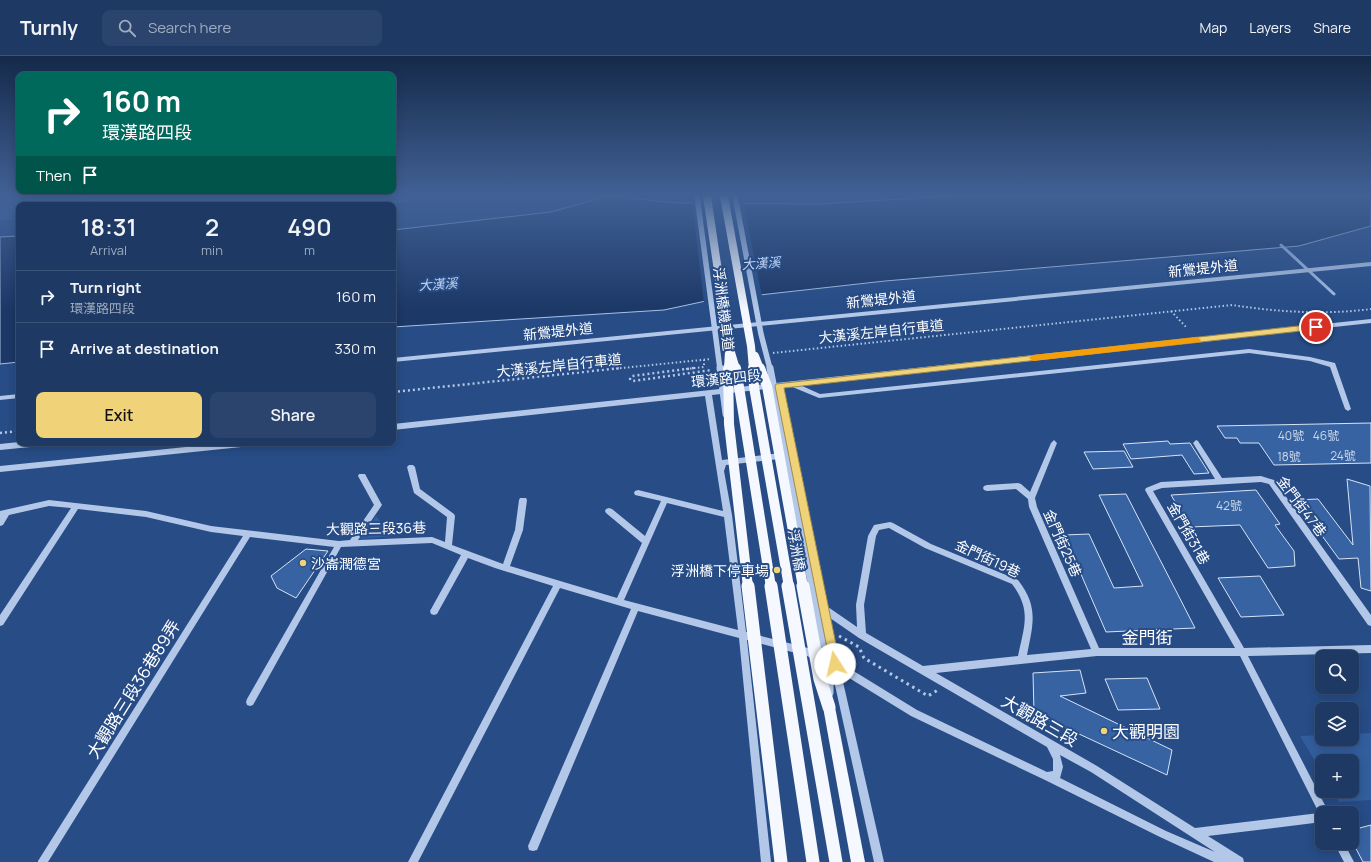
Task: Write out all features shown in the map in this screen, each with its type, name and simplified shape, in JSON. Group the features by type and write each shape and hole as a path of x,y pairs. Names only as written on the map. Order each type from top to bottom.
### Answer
{"main road":[{"path":"713,234 730,346 738,374 813,862"},
{"name":"浮洲橋","path":"731,234 751,346 754,387 836,862"},
{"path":"730,346 726,374 730,406 729,424 781,862"},
{"path":"751,346 767,386 820,679 829,707 858,862"}],"street":[{"name":"浮洲橋機車道","path":"702,234 724,407 729,424"},
{"path":"742,234 761,334 771,371 827,671 829,707"},
{"name":"新鶯堤外道","path":"396,360 1371,264"},
{"name":"環漢路四段","path":"396,427 1371,321"},
{"path":"791,384 819,396 1249,351 1310,359 1333,365 1348,409"},
{"path":"779,386 835,664 879,862"},
{"path":"708,393 728,515 743,634 766,862"},
{"path":"0,398 16,396"},
{"name":"金門街25巷","path":"1054,443 1031,498 1033,507 1097,652"},
{"path":"1196,444 1220,481"},
{"path":"0,447 16,445"},
{"path":"0,469 222,446"},
{"path":"722,474 723,463 780,456 795,466"},
{"path":"411,468 417,491 451,516 448,546"},
{"path":"352,543 378,505 362,476"},
{"name":"金門街47巷","path":"1220,481 1261,479 1271,482 1371,622"},
{"name":"金門街31巷","path":"1220,481 1161,485 1149,490 1242,652"},
{"path":"987,488 1018,486 1031,498"},
{"path":"638,493 728,515"},
{"path":"505,568 519,530 523,500"},
{"path":"619,602 665,500"},
{"name":"大觀路三段36巷","path":"4,513 49,503 146,514 211,529 339,544 432,540 505,568 619,602 808,652 835,664"},
{"path":"0,622 76,506"},
{"path":"609,511 646,542"},
{"path":"0,523 4,513"},
{"name":"金門街19巷","path":"862,635 860,605 869,550 877,527 890,525 928,546 1015,582 1024,591 1030,610 1022,659"},
{"name":"大觀路三段36巷89弄","path":"43,861 248,534"},
{"path":"250,702 339,544"},
{"path":"434,611 466,553"},
{"path":"413,862 558,584"},
{"path":"533,846 636,606"},
{"name":"大觀路三段","path":"824,609 862,635 1094,769 1239,862"},
{"name":"金門街","path":"924,670 1097,652 1242,652 1371,649"},
{"path":"1242,652 1320,806"},
{"path":"835,664 914,713 1048,776 1163,834 1225,862"},
{"path":"1048,776 1056,775 1059,768 1058,757 1050,744"},
{"path":"1194,833 1315,818"},
{"path":"1343,850 1349,862"}],"path":[{"name":"大漢溪左岸自行車道","path":"771,353 1232,305 1250,308 1341,313 1370,309"},
{"path":"1171,311 1187,328"},
{"name":"大漢溪左岸自行車道","path":"396,392 714,359"},
{"path":"704,360 704,367 632,376 630,379 633,380 714,370"},
{"path":"0,433 16,431"},
{"path":"842,637 859,647 864,658 928,696 938,690"}],"shaded area":[{"path":"376,516 393,536 360,539"},
{"path":"1371,733 1371,800 1339,802 1336,798 1359,798 1359,754 1315,754 1315,761 1300,736 1315,735 1315,746 1359,746 1359,734"}],"water":[{"name":"大漢溪","path":"396,234 1344,234 1299,246 885,281 706,301 664,310 396,327"},
{"path":"16,236 16,362 0,364 0,237"}],"pier":[{"path":"696,234 750,234 762,296 704,303"}],"building":[{"path":"1371,423 1371,463 1274,465 1259,443 1240,443 1237,438 1225,438 1217,426"},
{"path":"1168,441 1170,444 1190,443 1209,473 1194,474 1182,455 1131,459 1123,444"},
{"path":"1124,451 1133,467 1093,469 1084,452"},
{"path":"1347,479 1370,486 1371,591 1361,588 1358,558 1339,559 1296,500 1318,499 1353,545"},
{"path":"1256,490 1280,524 1275,525 1294,551 1295,566 1268,568 1240,525 1190,527 1171,495"},
{"path":"1126,494 1195,628 1106,632 1064,535 1089,534 1114,588 1143,586 1099,495"},
{"name":"沙崙潤德宮","path":"306,549 328,551 296,598 277,588 271,576"},
{"path":"1260,576 1284,615 1241,617 1218,578"},
{"name":"大觀明園","path":"1080,670 1086,693 1060,696 1172,750 1167,775 1034,713 1033,673"},
{"name":"大觀明園","path":"1147,678 1160,709 1118,710 1105,679"},
{"path":"1371,825 1371,862 1363,862 1357,850 1359,850 1359,828"}],"waterway":[{"path":"1281,245 1334,294"}],"slow traffic":[{"path":"1033,358 1197,340"}],"place":[{"name":"沙崙潤德宮","path":"303,563"},
{"name":"浮洲橋下停車場","path":"777,570"},
{"name":"大觀明園","path":"1104,731"}],"route":[{"path":"835,664 779,386 1316,327"}]}
